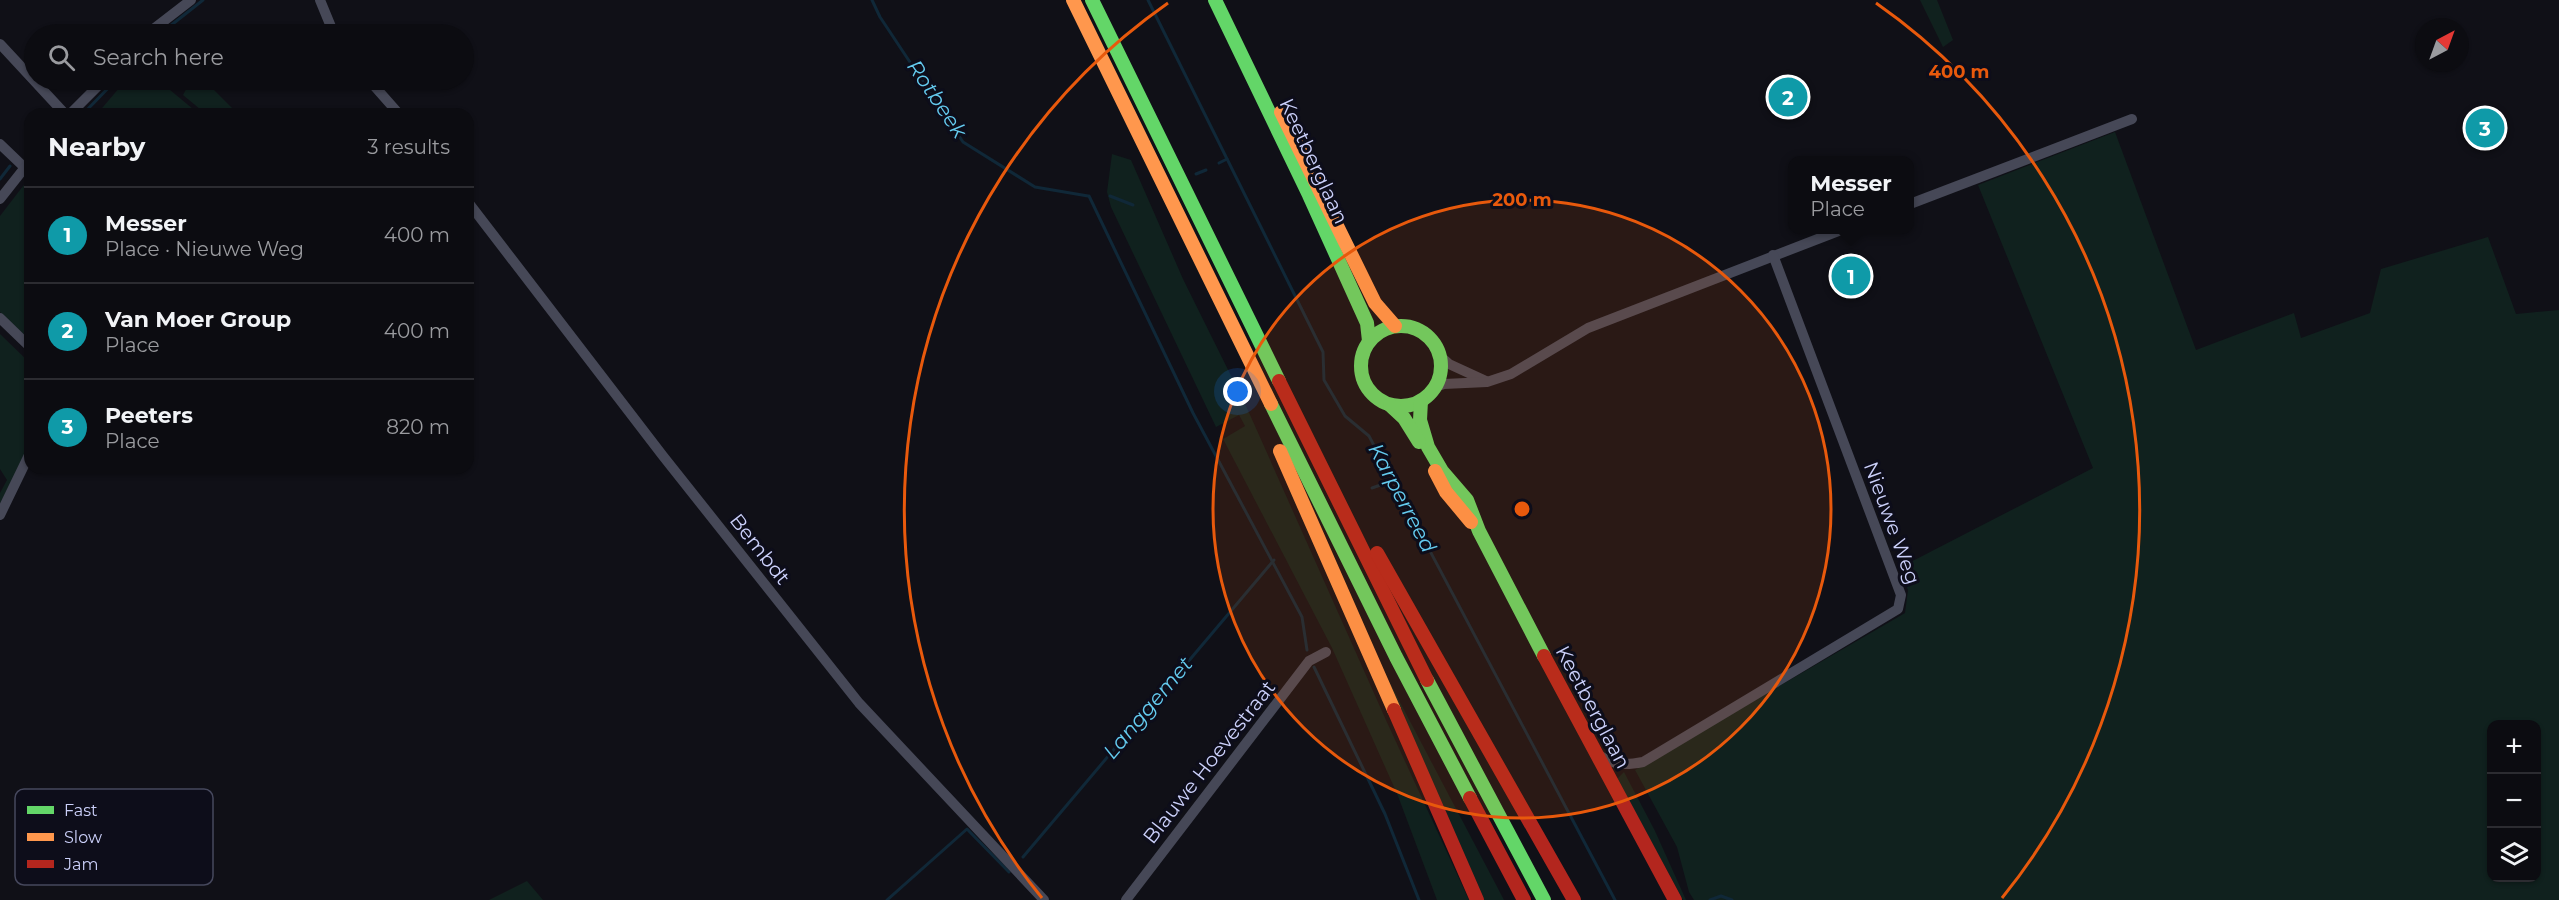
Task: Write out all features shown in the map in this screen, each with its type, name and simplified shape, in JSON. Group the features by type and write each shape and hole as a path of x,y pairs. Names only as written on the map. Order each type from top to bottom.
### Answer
{"main road":[{"path":"1073,0 1396,657 1524,900"},
{"path":"1092,0 1411,650 1544,900"},
{"name":"Keetberglaan","path":"1215,0 1309,195 1367,323 1369,341"},
{"name":"Keetberglaan","path":"1226,0 1375,303 1395,326"},
{"path":"1395,326 1405,326 1420,331 1433,341 1440,355 1441,371 1435,387 1421,401 1407,406 1390,405 1370,392 1362,378 1361,359 1369,341 1381,331 1395,326"},
{"path":"1268,399 1268,424 1477,900"},
{"name":"Keetberglaan","path":"1421,401 1419,418 1421,431 1442,471 1464,495 1473,511 1479,531 1593,752 1675,900"},
{"name":"Keetberglaan","path":"1390,405 1398,411 1410,428 1446,492 1479,531"},
{"path":"1331,486 1353,508 1407,609 1574,900"}],"street":[{"path":"160,24 191,0"},
{"path":"320,0 330,24"},
{"path":"0,44 24,70"},
{"path":"43,90 59,108"},
{"path":"76,108 94,90"},
{"path":"378,90 394,108"},
{"path":"1914,202 2132,119"},
{"path":"0,144 24,162"},
{"path":"0,199 24,168"},
{"name":"Bembdt","path":"474,210 656,447 860,703 1044,900"},
{"path":"1435,387 1444,384 1487,382 1511,374 1588,328 1830,234"},
{"name":"Nieuwe Weg","path":"1593,752 1608,762 1624,766 1643,762 1898,609 1901,595 1896,580 1773,255"},
{"path":"0,318 24,341"},
{"path":"1440,355 1449,364 1487,382"},
{"path":"0,515 24,465"},
{"name":"Blauwe Hoevestraat","path":"1126,900 1309,661 1326,652"}],"green space":[{"path":"1920,0 1937,0 1953,40 1943,47"},
{"path":"117,90 170,90 192,108 102,108"},
{"path":"186,90 214,90 232,108 199,108 183,95"},
{"path":"2115,132 2196,350 2294,313 2301,338 2370,313 2381,269 2488,237 2516,314 2559,310 2559,900 1694,900 1689,892 1677,847 1635,770 1905,613 1908,590 1899,568 2093,468 1978,185"},
{"path":"1112,154 1131,160 1183,279 1247,408 1469,900 1437,900 1398,796 1332,648 1223,439 1245,426 1239,415 1216,427 1111,207 1107,192"},
{"path":"24,185 24,334 0,312 0,216"},
{"path":"0,334 24,357 24,455 0,504 0,493 7,480 0,469"},
{"path":"1381,666 1504,900 1482,900"},
{"path":"1624,772 1655,831 1686,900 1683,900 1617,779"},
{"path":"527,881 543,900 489,900"}],"waterway":[{"name":"Rotbeek","path":"173,24 203,0"},
{"name":"Rotbeek","path":"872,0 880,17 963,142 1035,187 1088,196"},
{"name":"Karperreed","path":"1148,0 1323,352 1324,380 1345,416 1369,436 1615,900"},
{"name":"Rotbeek","path":"89,108 106,90"},
{"name":"Rotbeek","path":"1219,163 1227,159"},
{"name":"Rotbeek","path":"0,179 10,166"},
{"name":"Rotbeek","path":"1196,174 1206,170"},
{"path":"1089,196 1193,413 1302,617 1307,650"},
{"name":"Rotbeek","path":"1110,196 1133,205"},
{"name":"Langgemet","path":"1372,488 1392,481"},
{"name":"Langgemet","path":"1023,857 1274,560"},
{"path":"1314,667 1385,814 1419,900"},
{"name":"Langgemet","path":"887,900 967,829 1009,872"},
{"path":"1710,900 1721,896 1732,900"}],"traffic: fast":[{"path":"1092,0 1279,381"},
{"path":"1215,0 1309,195 1367,323 1369,341"},
{"path":"1401,326 1416,329 1429,338 1438,351 1441,366 1438,381 1429,394 1416,403 1401,406 1386,403 1373,394 1364,381 1361,366 1364,351 1373,338 1386,329 1401,326"},
{"path":"1421,401 1420,420 1428,447 1442,471 1467,500 1479,531 1544,656"},
{"path":"1271,404 1396,657 1470,798"},
{"path":"1390,405 1404,418 1419,442"},
{"path":"1427,680 1544,900"}],"traffic: slow":[{"path":"1073,0 1271,404"},
{"path":"1281,112 1375,303 1395,326"},
{"path":"1280,451 1394,710"},
{"path":"1435,471 1446,492 1471,522"}],"traffic: jam":[{"path":"1279,381 1427,680"},
{"path":"1377,553 1574,900"},
{"path":"1544,656 1675,900"},
{"path":"1394,710 1477,900"},
{"path":"1470,798 1524,900"}],"place":[{"name":"Van Moer Group","path":"1788,97"},
{"name":"Peeters","path":"2485,128"},
{"name":"Messer","path":"1851,276"}]}
